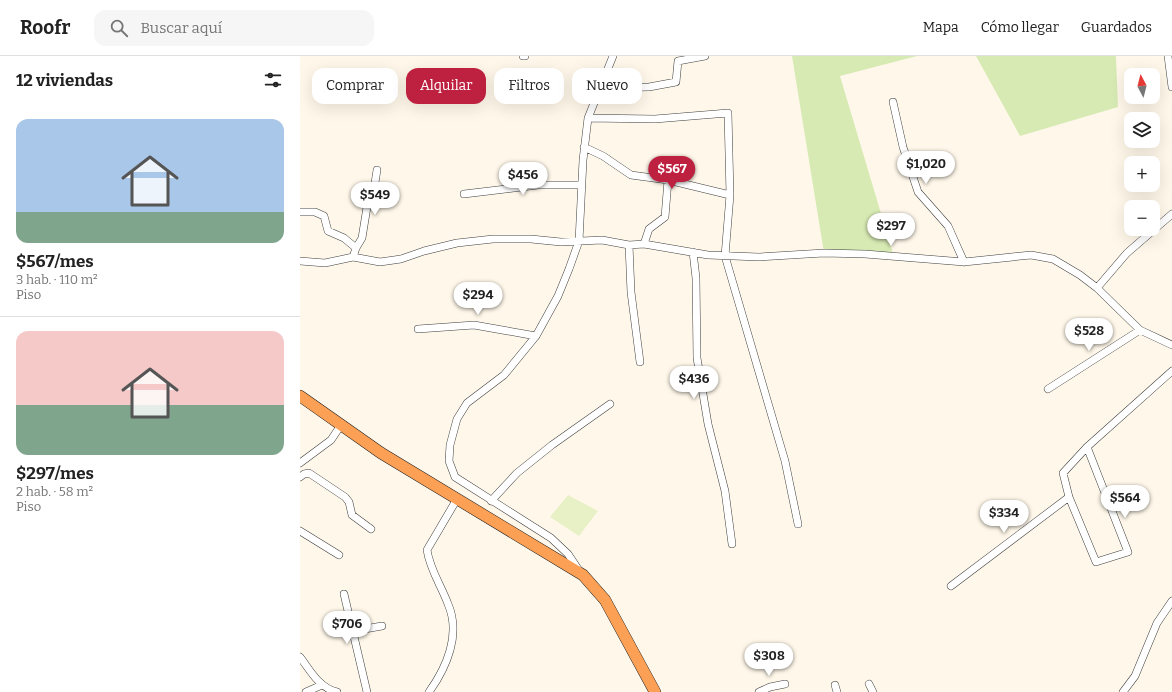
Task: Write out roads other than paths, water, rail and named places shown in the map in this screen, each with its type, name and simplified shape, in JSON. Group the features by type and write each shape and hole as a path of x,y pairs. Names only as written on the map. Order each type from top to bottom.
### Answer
{"highway":[{"path":"300,396 341,425 457,499 583,575 604,600 654,692"}],"street":[{"path":"608,68 614,56"},
{"path":"642,87 676,82 678,61 705,56"},
{"path":"1168,56 1172,88"},
{"path":"893,102 903,147 918,192 948,226 964,262"},
{"path":"583,575 568,554 551,538 454,477 449,461 450,445 457,418 467,403 504,375 536,336 558,296 580,241 584,147 588,118 593,104"},
{"path":"588,118 655,119 728,113 730,195 725,256 785,461 798,524"},
{"path":"584,147 603,156 631,175 668,180 730,195"},
{"path":"353,257 362,238 367,207 374,189 377,170"},
{"path":"644,244 649,229 665,217 668,180"},
{"path":"464,194 538,185 582,185"},
{"path":"300,212 315,212 324,216 328,231 344,238 356,248"},
{"path":"1097,288 1127,253 1172,214"},
{"path":"300,262 325,263 353,257 380,262 401,259 424,251 457,243 492,239 531,239 561,242 602,240 629,244 644,244 725,256 759,257 820,252 858,253 964,262 1031,255 1053,260 1080,274 1097,288 1140,330 1172,345"},
{"path":"629,244 631,292 640,362"},
{"path":"694,252 696,278 697,358 708,424 725,491 732,544"},
{"path":"418,329 474,325 536,336"},
{"path":"1048,389 1140,330"},
{"path":"1087,447 1128,552 1096,562 1069,497 1063,473 1087,447 1172,371"},
{"path":"491,501 517,473 552,445 610,404"},
{"path":"300,463 331,440 341,425"},
{"path":"300,477 309,473 346,497 349,502 352,515 371,529"},
{"path":"950,586 1069,497"},
{"path":"429,692 440,677 447,660 454,622 448,603 432,572 428,550 457,499"},
{"path":"300,532 339,555"},
{"path":"344,594 367,692"},
{"path":"1123,692 1135,676 1157,624 1172,601"},
{"path":"353,631 382,626"},
{"path":"300,657 322,685 328,690 336,692"},
{"path":"759,692 770,686 785,684"},
{"path":"869,684 873,692"},
{"path":"306,692 322,685"}]}
